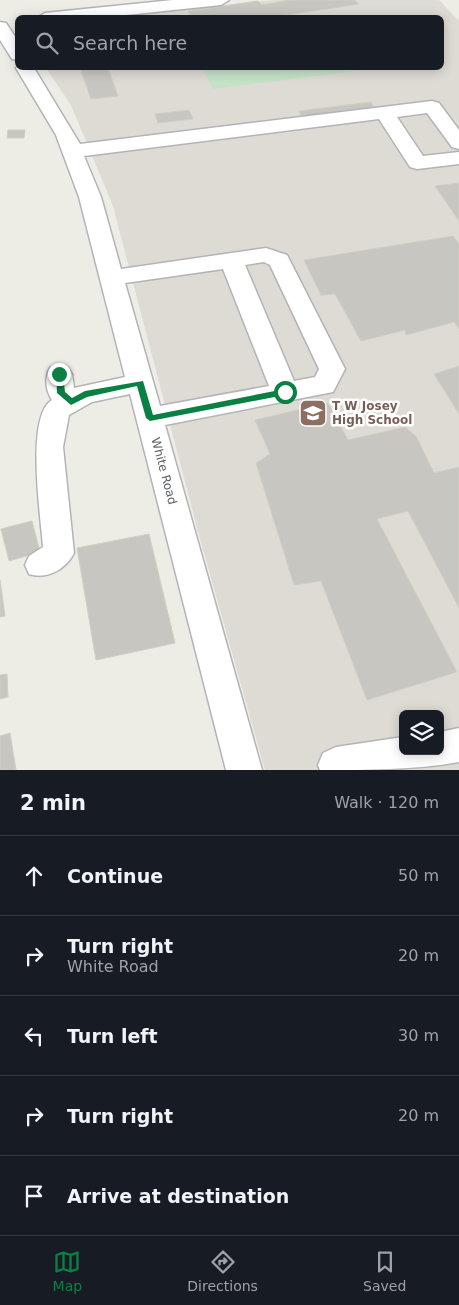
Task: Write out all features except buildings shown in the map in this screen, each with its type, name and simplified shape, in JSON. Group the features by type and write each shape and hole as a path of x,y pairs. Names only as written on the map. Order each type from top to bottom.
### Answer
{"street":[{"path":"63,15 123,5 220,0"},
{"path":"0,22 15,20"},
{"path":"0,27 15,50"},
{"name":"White Road","path":"26,70 66,135 90,197 244,770"},
{"path":"73,151 432,107 459,143"},
{"path":"385,113 418,164 459,158"},
{"path":"112,278 266,255 279,260 332,369 324,385 150,418"},
{"path":"231,260 285,392"},
{"path":"59,374 61,393 71,402"},
{"path":"40,565 59,554 49,447 57,410 85,394 140,383"},
{"path":"444,748 459,745"},
{"path":"339,770 336,765 400,755"}],"shaded area":[{"name":"T W Josey High School","path":"276,0 439,0 459,21 459,770 265,770 199,535 113,206 71,105 47,70 444,70 444,15 118,15"}],"green space":[{"path":"203,70 362,70 213,89"}],"place":[{"name":"T W Josey High School","path":"313,413"}],"route":[{"path":"59,374 61,393 71,402 85,394 140,383 150,418 285,392"}]}
